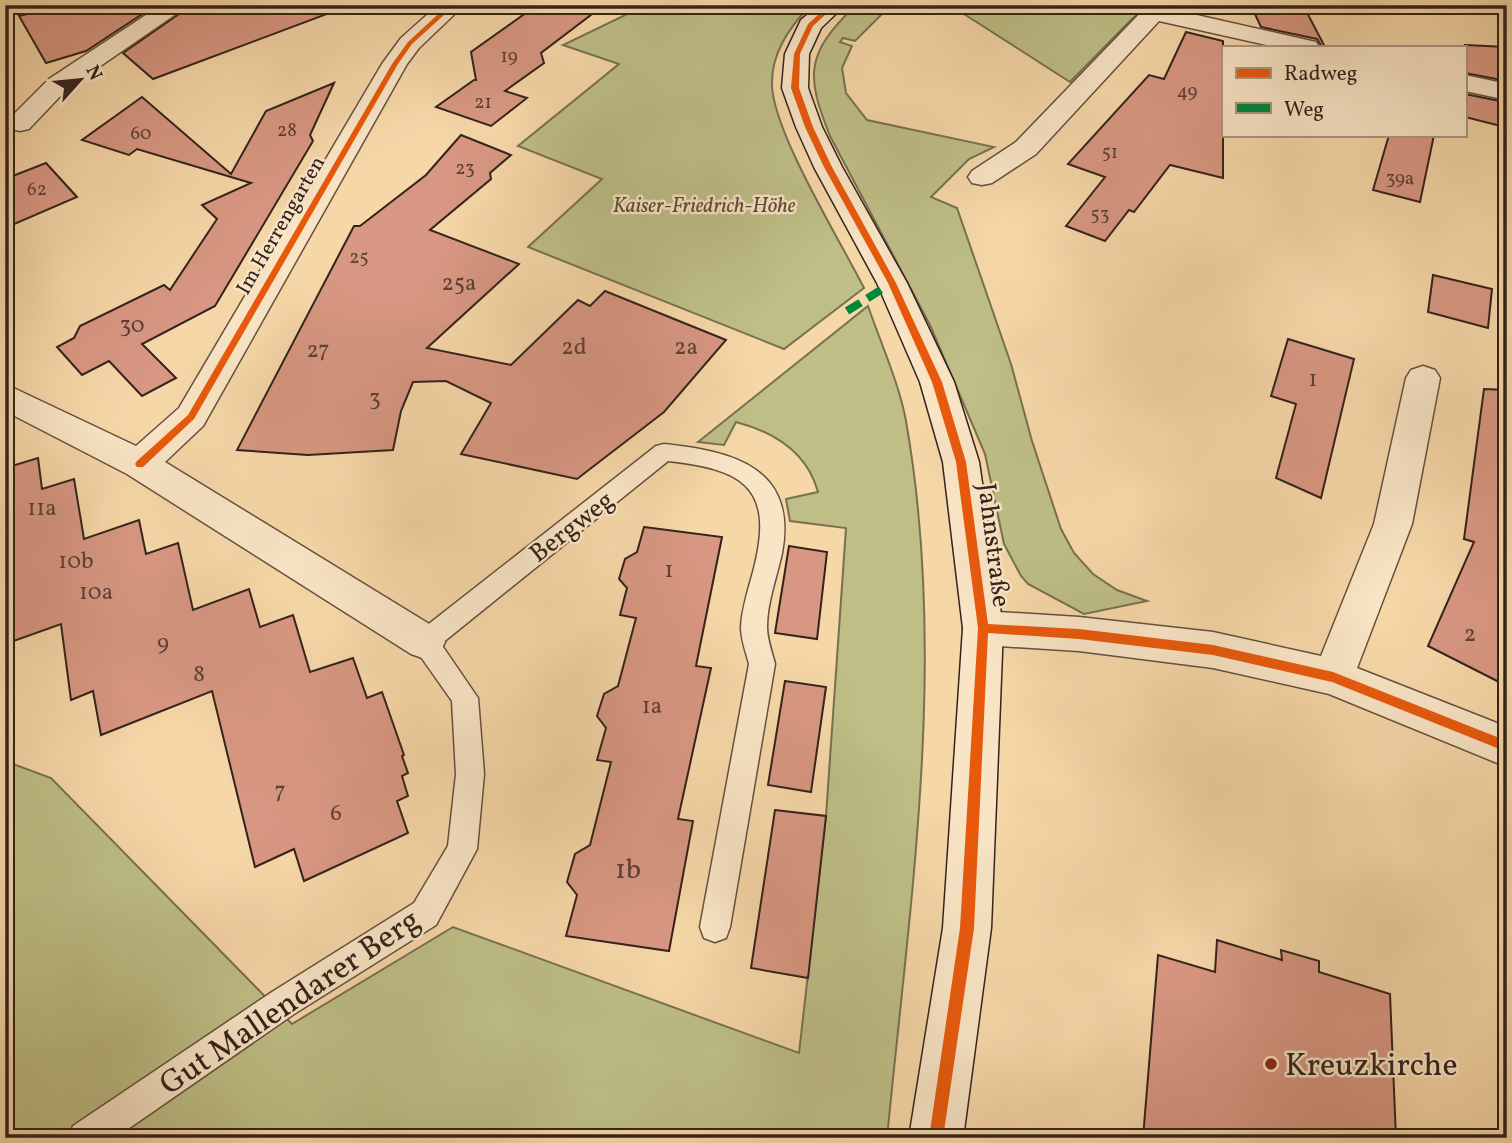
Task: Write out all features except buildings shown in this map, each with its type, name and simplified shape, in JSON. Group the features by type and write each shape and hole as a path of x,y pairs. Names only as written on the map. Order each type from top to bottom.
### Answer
{"street":[{"path":"20,123 58,84 177,5"},
{"name":"Im Herrengarten","path":"140,464 191,417 395,64 410,43 452,5"},
{"name":"Jahnstraße","path":"833,5 810,25 797,54 795,88 823,157 892,283 937,382 961,462 983,628 967,928 936,1138"},
{"path":"982,177 1026,148 1046,117 1158,9 1303,46"},
{"path":"1466,83 1507,92"},
{"path":"1334,677 1393,524 1423,379"},
{"path":"5,396 140,464 425,642"},
{"path":"983,628 1079,634 1213,650 1334,677 1507,747"}],"lane":[{"name":"Bergweg","path":"425,642 664,452 708,457 735,466 756,480 768,501 773,524 754,629 762,664 715,927"},
{"name":"Gut Mallendarer Berg","path":"85,1138 283,1003 425,914 462,849 470,774 465,698 425,642"}],"green space":[{"name":"Kaiser-Friedrich-Höhe","path":"646,5 811,5 789,31 778,52 772,85 775,105 795,158 864,288 784,349 528,247 602,179 518,146 619,64 563,45"},
{"name":"Kaiser-Friedrich-Höhe","path":"856,5 891,5 855,41 843,38 840,42 852,46 842,68 846,93 867,120 994,147 969,159 931,197 957,208 1011,364 1032,441 1061,529 1074,553 1093,574 1117,590 1147,601 1084,614 1028,584 1004,544 985,454 930,325 830,136 816,96 815,65 819,51 827,37"},
{"path":"950,5 1150,5 1133,18 1070,82"},
{"path":"868,306 895,378 906,421 918,510 924,600 925,690 921,780 887,1138 5,1138 5,761 51,778 292,1024 453,927 799,1053 826,816 846,528 790,521 786,499 818,492 806,466 776,438 736,422 724,445 698,442"}],"marked path":[{"path":"847,311 892,283"}],"cycle path":[{"path":"140,464 191,417 395,64 410,43 452,5"},
{"path":"833,5 810,25 797,54 795,88 809,127 828,167 892,283 937,382 961,462 983,628 967,928 936,1138"},
{"path":"983,628 1079,634 1213,650 1333,677 1507,747"}],"place":[{"name":"Kreuzkirche","path":"1271,1064"}]}
